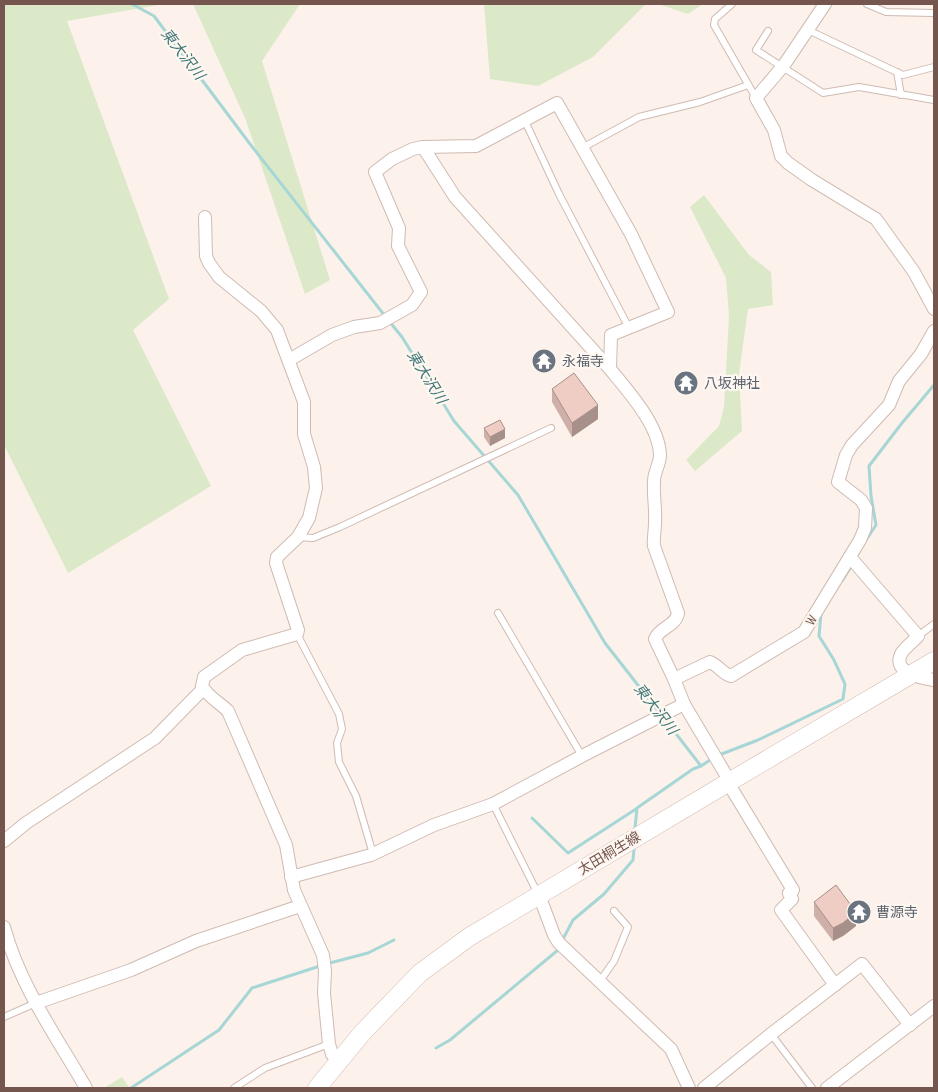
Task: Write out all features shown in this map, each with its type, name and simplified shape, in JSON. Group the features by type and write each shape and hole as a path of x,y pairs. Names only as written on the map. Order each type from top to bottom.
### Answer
{"main road":[{"name":"太田桐生線","path":"317,1088 363,1032 420,974 469,937 934,662"}],"street":[{"path":"825,4 782,67 756,98 774,130 781,156 788,164 876,219 933,300"},
{"path":"289,360 332,335 354,327 380,323 412,305 421,292 398,246 399,228 375,172 392,159 414,149 424,147 476,146 557,103 631,234 668,312 610,335 610,369"},
{"path":"424,147 455,197 594,354 610,369 650,423 658,442 660,459 654,479 655,523 652,536 678,613 676,620 658,633 655,639 684,704 793,890 789,894 792,899 781,910 835,985"},
{"path":"205,217 206,256 213,270 261,311 277,330 304,402 304,434 314,467 316,488 310,518 298,537 276,557 276,563 298,630 297,634 242,650 204,677 202,686 228,711 286,845 294,890 317,940 324,963 324,992 329,1044 332,1054 338,1062"},
{"name":"W","path":"674,679 710,662 716,664 727,675 731,676 804,632 853,560 865,528 866,508 861,500 838,482 846,455 852,445 889,405 899,381 921,354 934,331"},
{"path":"853,560 918,636 900,656 903,669 912,675 934,680"},
{"path":"4,841 26,823 156,738 203,689"},
{"path":"291,877 373,854 434,825 493,804 684,704"},
{"path":"538,895 554,935 561,945 671,1049 688,1088"},
{"path":"36,1003 131,970 196,941 300,906"},
{"path":"4,928 8,943 32,998 86,1088"},
{"path":"704,1088 862,964 910,1025"},
{"path":"827,1088 934,1006"}],"lane":[{"path":"732,4 715,19 714,26 756,98"},
{"path":"868,4 886,12 934,13"},
{"path":"808,30 903,75 934,67"},
{"path":"768,32 756,50 823,92 859,87 934,100"},
{"path":"897,72 901,95"},
{"path":"582,148 639,117 700,102 748,85"},
{"path":"525,120 559,194 629,328"},
{"path":"298,537 313,538 340,527 550,428"},
{"path":"498,612 582,756"},
{"path":"918,636 934,624"},
{"path":"297,634 339,714 342,729 337,743 339,762 356,796 373,854"},
{"path":"493,804 538,895"},
{"path":"600,981 614,961 628,927 614,911"},
{"path":"4,1017 36,1003"},
{"path":"771,1034 812,1088"},
{"path":"234,1088 265,1068 329,1044"}],"green space":[{"path":"4,4 164,4 67,21 169,299 133,330 211,486 68,573 4,445"},
{"path":"193,4 300,4 262,61 330,280 305,294 245,118"},
{"path":"484,4 646,4 593,57 538,86 490,79"},
{"path":"658,4 703,4 688,14"},
{"path":"704,195 749,255 771,272 773,305 748,309 739,374 742,431 695,471 686,460 719,426 724,407 729,316 726,278 690,207"},
{"path":"122,1077 129,1087 104,1088"}],"building":[{"path":"574,373 598,405 572,423 552,389"},
{"path":"500,420 505,429 490,437 484,428"},
{"path":"836,885 856,912 843,923 833,928 814,902"}],"waterway":[{"name":"東大沢川","path":"132,4 154,16 250,144 385,316"},
{"name":"東大沢川","path":"389,321 402,337 454,421 518,495 605,643 659,712"},
{"path":"866,540 876,525 871,496 869,466 934,385"},
{"path":"842,581 852,565"},
{"path":"719,755 758,740 843,699 845,684 834,660 819,636 821,614"},
{"name":"東大沢川","path":"663,717 701,766"},
{"path":"635,828 637,808 693,769 713,758"},
{"path":"532,818 568,853 636,809"},
{"path":"562,941 573,920 604,894 633,860 634,849"},
{"path":"326,964 368,953 394,940"},
{"path":"436,1048 450,1040 558,950 559,946"},
{"path":"131,1088 219,1030 252,988 320,966"}],"place":[{"name":"永福寺","path":"544,361"},
{"name":"八坂神社","path":"686,383"},
{"name":"曹源寺","path":"859,912"}]}
